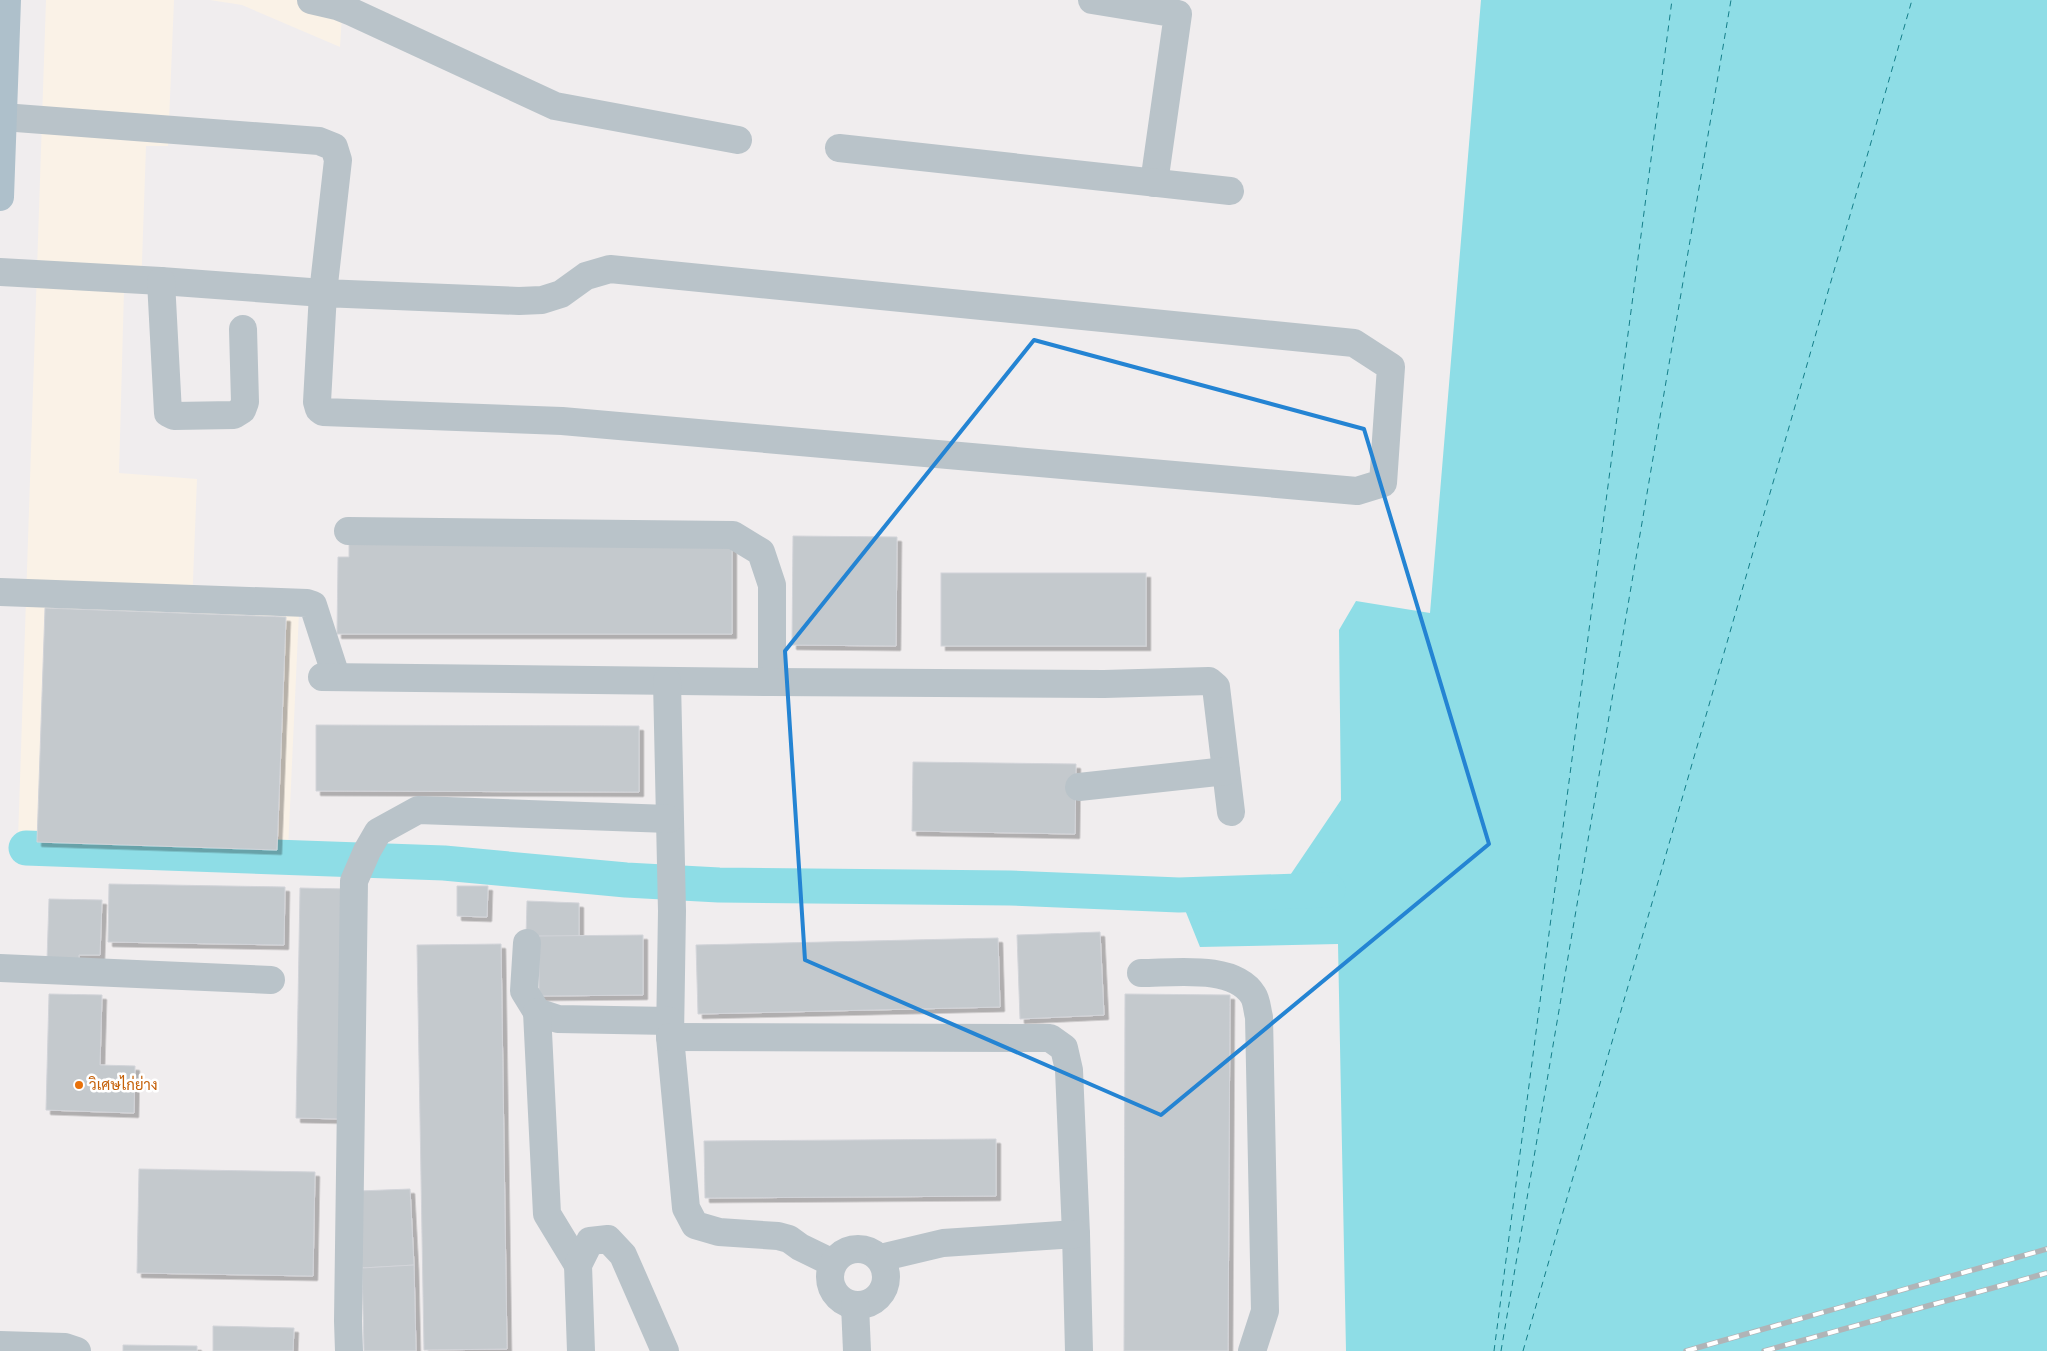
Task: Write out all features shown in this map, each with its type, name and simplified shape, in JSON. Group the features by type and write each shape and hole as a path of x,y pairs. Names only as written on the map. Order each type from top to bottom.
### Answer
{"main road":[{"path":"0,197 7,0"}],"street":[{"path":"311,0 337,6 352,6 555,106 738,140"},
{"path":"1092,0 1178,14 1154,183"},
{"path":"0,272 323,293 520,301 542,300 561,294 586,276 610,268 1354,343 1391,367 1383,483 1357,491 562,421 322,412 319,409 318,402 323,293 338,160 334,147 319,142 3,118"},
{"path":"839,148 1230,191"},
{"path":"161,281 168,413 174,416 234,415 242,410 245,402 243,329"},
{"path":"348,531 733,535 761,552 772,585 772,682"},
{"path":"0,592 307,603 313,606 329,676 667,681 1104,684 1209,681 1216,687 1231,812"},
{"path":"667,681 672,911 670,1029 686,1208 695,1226 719,1232 778,1236 789,1239 800,1247 833,1263"},
{"path":"1079,787 1226,771"},
{"path":"349,1351 354,881 367,851 378,832 418,810 669,820"},
{"path":"527,943 524,991 537,1012 547,1214 578,1265"},
{"path":"0,968 271,980"},
{"path":"1141,973 1220,973 1242,982 1254,996 1259,1017 1265,1311 1252,1351"},
{"path":"537,1012 558,1019 670,1029 1050,1038 1064,1048 1069,1070 1079,1351"},
{"path":"880,1258 943,1243 1076,1234"},
{"path":"581,1351 578,1265 590,1241 608,1239 623,1255 665,1351"},
{"path":"853,1248 865,1249 880,1258 884,1263 887,1276 882,1292 873,1301 855,1305 849,1304 838,1297 832,1288 829,1274 833,1263 841,1254 853,1248"},
{"path":"855,1305 856,1351"},
{"path":"0,1345 65,1347 77,1351"}],"highlighted area":[{"path":"1034,340 1364,429 1489,844 1161,1115 805,960 785,651"}],"shaded area":[{"path":"46,0 174,0 168,146 146,146 141,291 124,290 119,473 197,479 192,606 299,612 288,850 18,840"},
{"path":"210,0 343,0 340,47 242,5"}],"water":[{"path":"1481,0 2047,0 2047,1351 1346,1351 1338,944 1200,947 1179,895 1204,905 1276,896 1341,800 1339,630 1356,601 1430,613"}],"building":[{"path":"793,536 897,537 896,646 792,645"},
{"path":"349,543 732,543 732,634 337,634 338,557 349,557"},
{"path":"941,573 1146,573 1146,646 941,646"},
{"path":"45,608 286,617 277,850 37,842"},
{"path":"316,725 639,726 639,792 316,791"},
{"path":"913,762 1076,764 1075,834 912,831"},
{"path":"109,884 285,887 284,945 108,942"},
{"path":"457,886 488,886 487,917 457,916"},
{"path":"300,888 348,889 344,1119 296,1118"},
{"path":"49,899 102,900 100,955 79,955 79,961 47,960"},
{"path":"527,901 579,903 579,937 526,936"},
{"path":"1100,932 1104,1015 1020,1019 1017,935"},
{"path":"643,935 643,995 539,996 539,936"},
{"path":"998,938 1000,1007 698,1014 696,945"},
{"path":"501,944 507,1349 424,1350 417,945"},
{"path":"49,994 102,995 100,1065 135,1066 134,1113 46,1110"},
{"path":"1125,994 1230,995 1228,1351 1124,1351"},
{"path":"996,1139 996,1196 705,1198 704,1141"},
{"path":"139,1169 315,1172 313,1276 137,1273"},
{"path":"410,1189 414,1265 362,1268 358,1191"},
{"path":"414,1265 416,1351 364,1351 362,1268"},
{"path":"213,1326 294,1328 293,1351 213,1351"},
{"path":"123,1345 197,1346 197,1351 123,1351"}],"waterway":[{"path":"26,848 444,863 626,880 719,885 1010,888 1179,895 1328,890"}],"ferry route":[{"path":"1494,1351 1672,0"},
{"path":"1501,1351 1731,0"},
{"path":"1523,1351 1912,0"}],"railway":[{"path":"1686,1351 2047,1249"},
{"path":"1764,1351 2047,1273"}],"place":[{"name":"วิเศษไก่ย่าง","path":"79,1085"}]}
